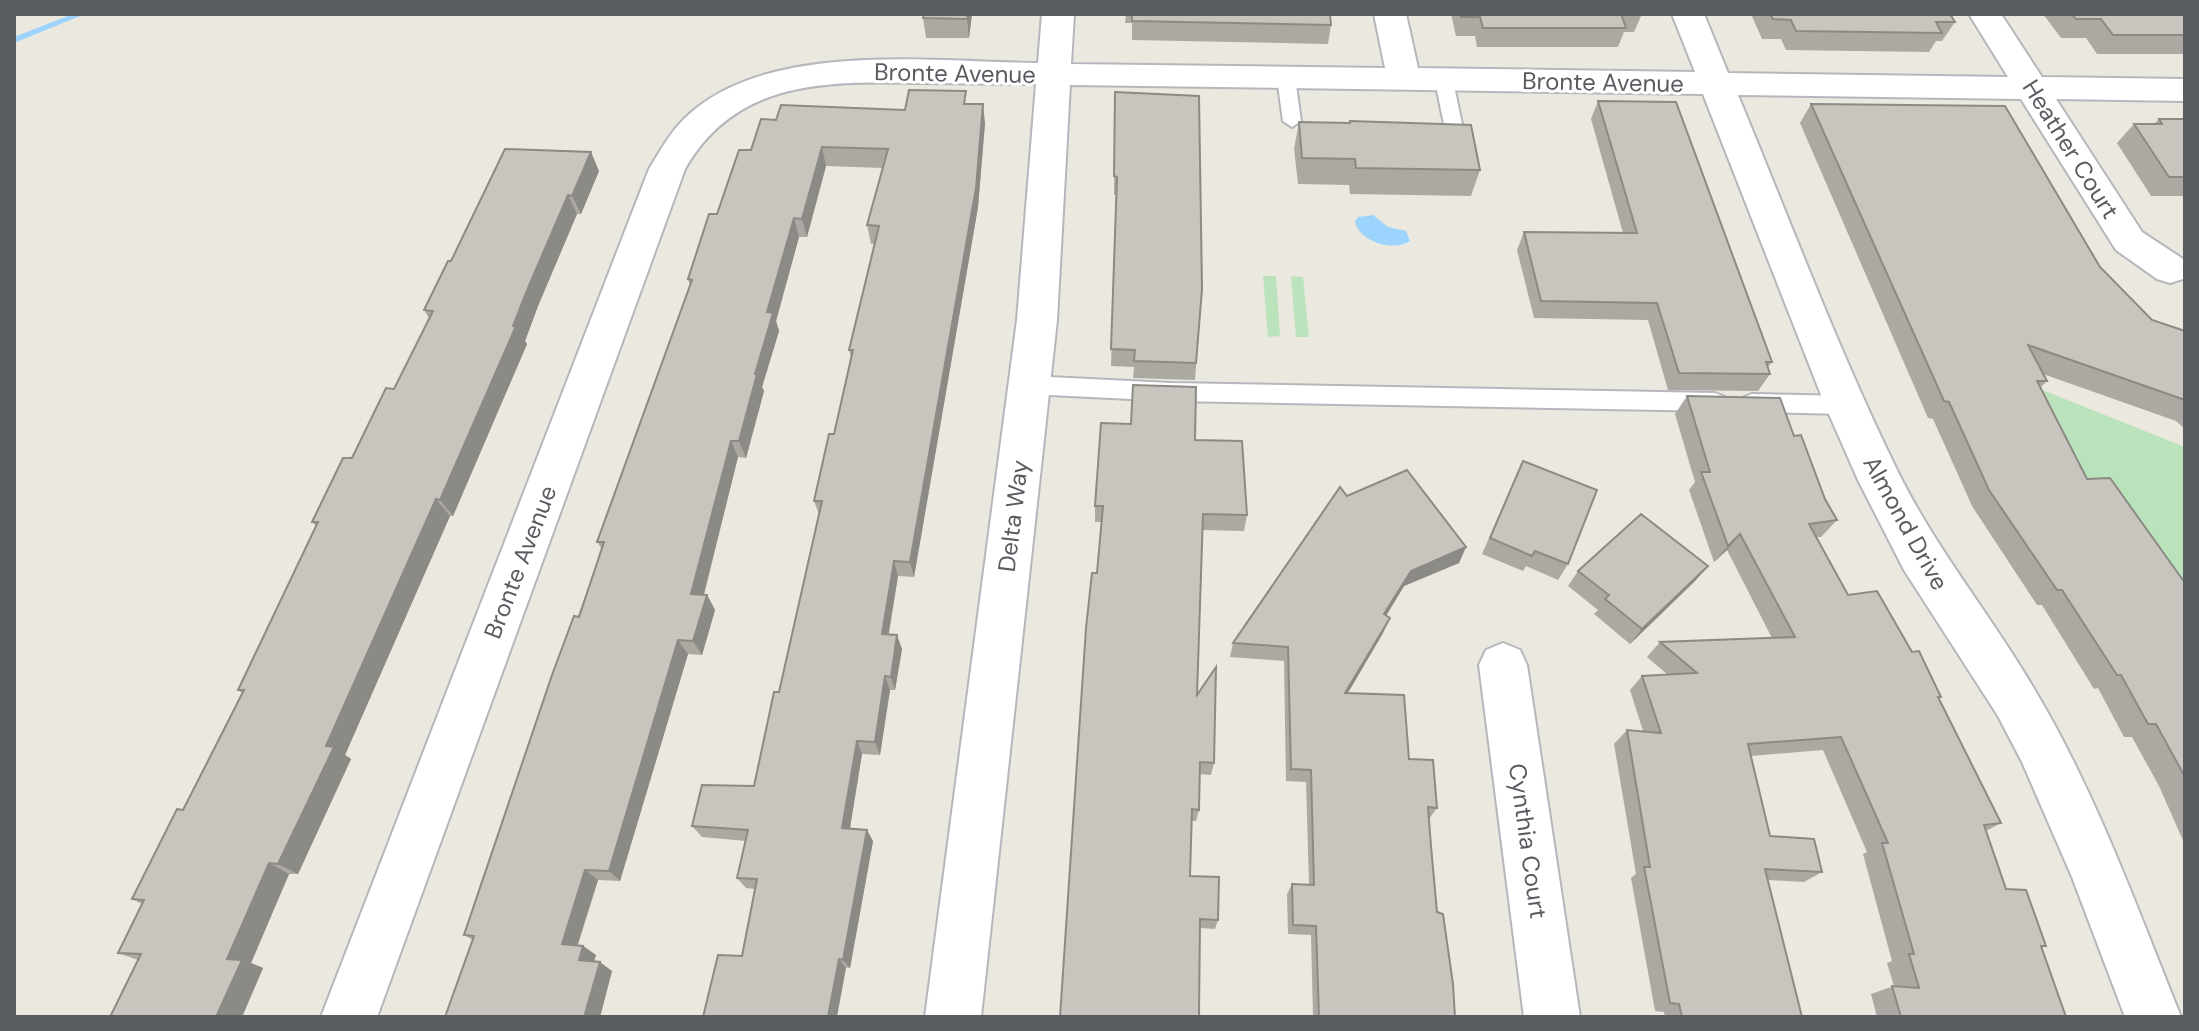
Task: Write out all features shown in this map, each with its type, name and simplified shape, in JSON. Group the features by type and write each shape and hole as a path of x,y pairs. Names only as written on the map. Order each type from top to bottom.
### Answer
{"street":[{"name":"Delta Way","path":"953,1017 1044,244 1058,14"},
{"path":"1390,14 1404,80"},
{"name":"Almond Drive","path":"1688,14 1846,405 1880,480 1920,556 2008,689 2040,746 2096,870 2153,1017"},
{"name":"Heather Court","path":"1985,14 2129,241 2170,269"},
{"name":"Bronte Avenue","path":"349,1017 676,150 705,118 723,106 758,89 794,78 839,71 2185,90"},
{"name":"Cynthia Court","path":"1503,665 1552,1017"}],"lane":[{"path":"1286,78 1292,121"},
{"path":"1444,81 1453,124"},
{"path":"1029,385 1187,393 1846,405"}],"green space":[{"path":"1263,276 1276,276 1280,336 1268,337"},
{"path":"1291,276 1303,277 1309,337 1296,337"},
{"path":"2025,383 2185,447 2185,628 2057,445"}],"water":[{"path":"1373,215 1388,227 1406,231 1410,241 1386,245 1370,240 1355,222 1358,217"}],"building":[{"path":"924,14 968,14 967,19 923,18"},
{"path":"1132,14 1330,14 1331,25 1132,21"},
{"path":"1461,14 1621,14 1626,28 1483,28 1480,17 1461,17"},
{"path":"1770,14 1950,14 1955,22 1936,22 1942,33 1796,31 1791,20 1773,19"},
{"path":"2072,14 2185,14 2185,35 2113,35 2101,19 2076,19"},
{"path":"909,90 966,91 964,104 983,104 976,188 910,562 894,561 882,634 897,635 891,677 885,676 875,742 857,741 842,828 867,830 843,960 839,959 828,1017 703,1017 718,955 742,956 757,879 737,878 748,830 692,826 702,785 754,786 774,692 779,692 822,501 814,501 829,434 834,434 853,350 849,350 879,226 867,225 888,149 822,147 802,219 794,218 767,312 773,313 739,441 731,441 691,594 707,595 693,641 678,640 609,871 585,870 562,944 583,946 579,960 600,962 584,1017 445,1017 474,936 464,935 552,675 574,616 579,617 604,542 597,542 692,280 688,279 709,214 717,214 739,150 751,150 761,119 776,120 781,105 905,110"},
{"path":"1115,92 1199,96 1202,289 1196,363 1134,361 1135,350 1111,349 1117,177 1114,176"},
{"path":"1598,101 1676,102 1772,362 1766,362 1770,374 1679,373 1657,303 1541,301 1524,232 1637,233"},
{"path":"1811,104 2005,106 2100,267 2152,320 2185,331 2185,400 2028,345 2047,381 2037,381 2087,479 2110,478 2185,583 2185,777 2156,724 2148,724 2121,675 2117,675 2062,590 2057,590 1989,490 1949,402 1944,401"},
{"path":"2159,119 2185,119 2185,177 2169,177 2134,124 2162,124"},
{"path":"1299,122 1471,125 1480,170 1356,168 1355,159 1302,158"},
{"path":"505,149 591,152 572,196 568,195 513,326 516,326 440,500 436,499 326,746 334,747 278,864 269,863 227,959 242,960 216,1017 110,1017 141,954 118,953 144,900 132,899 177,809 183,810 244,690 238,690 318,522 312,522 343,458 352,458 386,388 394,389 433,311 424,310"},
{"path":"1133,385 1196,387 1195,440 1242,441 1247,515 1203,514 1197,695 1216,667 1214,763 1200,762 1199,810 1192,809 1190,876 1219,877 1218,920 1200,919 1199,1017 1060,1017 1086,628 1092,573 1097,573 1103,506 1095,506 1101,423 1131,424"},
{"path":"1687,396 1780,398 1794,436 1801,435 1825,499 1837,520 1809,524 1848,595 1877,591 1912,652 1919,651 1941,697 1938,697 2001,823 1984,825 2006,889 2026,890 2046,946 2041,946 2066,1017 1901,1017 1892,986 1919,988 1909,954 1914,954 1882,843 1888,843 1841,737 1748,744 1770,836 1814,839 1822,872 1765,869 1802,1017 1682,1017 1679,1004 1670,1003 1644,867 1650,867 1627,730 1661,733 1642,676 1697,673 1660,642 1795,637 1740,534 1728,546 1701,472 1710,472"},
{"path":"1523,461 1597,490 1568,564 1535,551 1532,556 1490,538"},
{"path":"1407,470 1466,547 1411,571 1384,614 1390,618 1345,693 1404,695 1409,759 1433,760 1437,808 1428,807 1431,846 1437,912 1443,914 1455,1017 1319,1017 1316,926 1293,925 1292,884 1314,885 1311,770 1291,769 1288,647 1233,643 1340,487 1347,496"},
{"path":"1641,514 1708,566 1642,629 1605,599 1609,595 1578,571"}],"waterway":[{"path":"14,40 81,14"}]}
